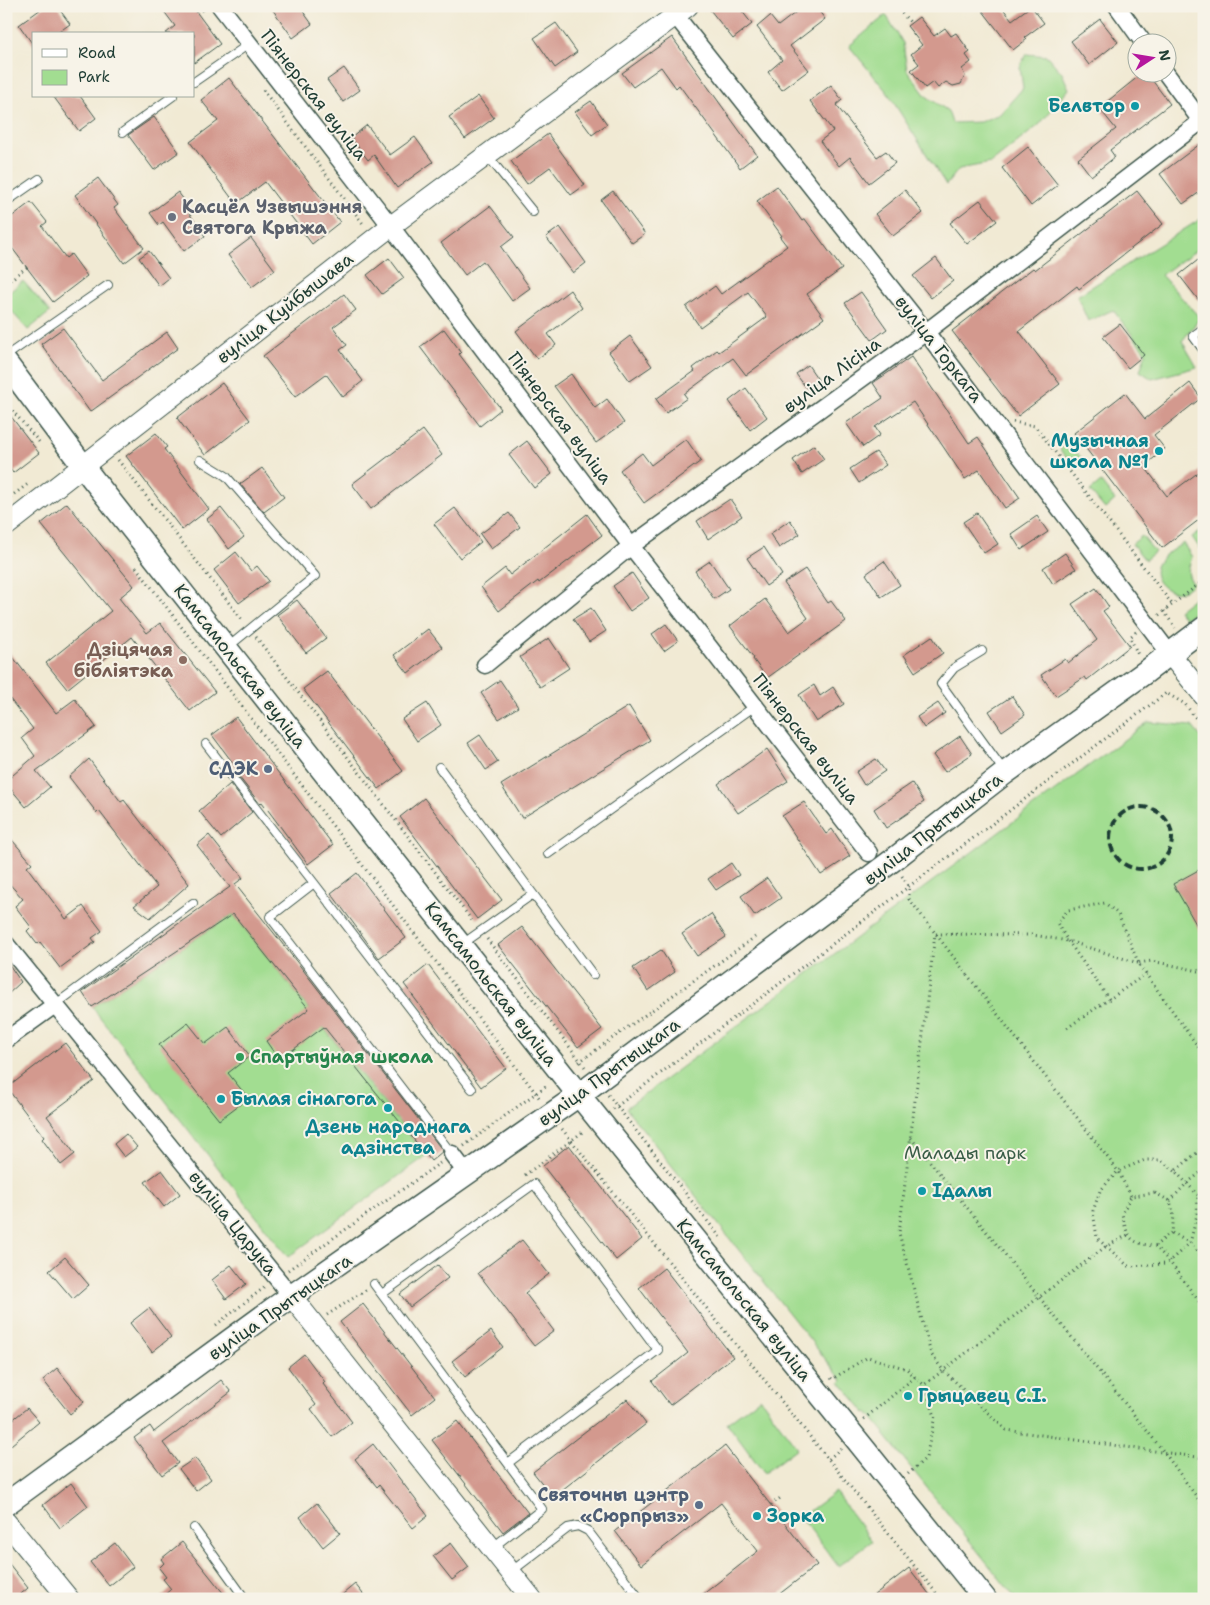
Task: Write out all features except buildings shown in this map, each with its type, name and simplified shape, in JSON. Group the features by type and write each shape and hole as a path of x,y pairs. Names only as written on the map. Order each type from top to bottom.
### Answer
{"main road":[{"name":"Камсамольская вуліца","path":"6,363 84,466 460,945 571,1068 579,1095 985,1599"},
{"name":"вуліца Прытыцкага","path":"6,1504 273,1309 579,1095 893,860 1005,773 1204,628"}],"street":[{"name":"Піянерская вуліца","path":"220,6 391,226 631,546 868,853"},
{"path":"1117,6 1136,32"},
{"name":"вуліца Куйбышава","path":"6,526 391,226 677,10"},
{"name":"вуліца Горкага","path":"677,10 1204,696"},
{"path":"1173,82 1203,122"},
{"name":"вуліца Лісіна","path":"485,665 631,546 926,332 1203,122"},
{"name":"вуліца Царука","path":"6,944 292,1297 532,1599"},
{"path":"6,1040 56,1004"},
{"path":"452,1154 467,1174"},
{"path":"6,1522 69,1599"}],"lane":[{"path":"195,81 249,44"},
{"path":"123,132 170,98"},
{"path":"487,155 533,212"},
{"path":"6,202 39,178"},
{"path":"6,356 108,285"},
{"path":"1204,328 1193,336 1204,351"},
{"path":"200,460 226,476 316,576 226,648"},
{"path":"982,651 954,668 941,684 1005,773"},
{"path":"548,854 755,706"},
{"path":"206,744 472,1089"},
{"path":"439,767 593,975"},
{"path":"314,883 270,917 452,1154"},
{"path":"460,945 533,894"},
{"path":"56,1004 193,903"},
{"path":"382,1294 534,1184 658,1350 508,1463"},
{"path":"374,1284 542,1509 492,1548"},
{"path":"511,1572 568,1528 578,1526 588,1531 640,1599"},
{"path":"194,1528 243,1596 240,1599"}],"path":[{"path":"896,6 911,23"},
{"path":"259,85 366,228"},
{"path":"6,283 27,267"},
{"path":"6,403 44,448"},
{"path":"1008,415 1014,422 1035,426 1172,604"},
{"path":"116,457 247,625"},
{"path":"131,561 571,1141 941,1599"},
{"path":"1147,623 1204,580"},
{"path":"253,633 478,929"},
{"path":"524,1175 1166,693 1184,704 1204,728"},
{"path":"893,860 909,887 909,899 1118,1171 1131,1196"},
{"path":"1109,999 1057,923 1068,910 1105,903 1118,914 1138,963 1204,1055"},
{"path":"935,934 1034,935 1068,941 1138,963 1152,961 1204,972"},
{"path":"935,934 899,1233 931,1354 943,1370 1006,1430 1204,1458"},
{"path":"484,937 571,1068 598,1081 722,1240"},
{"path":"571,1068 756,937"},
{"path":"1068,1028 1146,974"},
{"path":"910,1138 1164,1452 1204,1507"},
{"path":"1176,1171 1204,1147"},
{"path":"1145,1160 1160,1160 1176,1171 1198,1195 1197,1215 1190,1243 1169,1261 1160,1265 1128,1266 1097,1238 1093,1211 1100,1191 1118,1171 1145,1160"},
{"path":"1170,1202 1186,1184 1204,1170"},
{"path":"1198,1195 1204,1191"},
{"path":"1131,1196 1155,1193 1170,1202 1174,1216 1172,1232 1155,1246"},
{"path":"1131,1196 1122,1214 1128,1235 1139,1244 1155,1246 1169,1261 1204,1308"},
{"path":"1172,1232 1190,1243 1204,1259"},
{"path":"924,1384 1105,1247 1128,1235"},
{"path":"312,1324 326,1317 374,1284"},
{"path":"826,1372 832,1379 868,1357 907,1369 924,1384 935,1416 926,1458 908,1474"},
{"path":"864,1419 915,1377"},
{"path":"771,1505 783,1496"}],"green space":[{"path":"886,15 903,43 907,70 926,96 948,111 952,123 980,122 1000,114 1023,88 1020,67 1026,54 1047,56 1062,73 1069,89 1039,125 991,163 959,169 946,185 887,92 849,46"},
{"path":"1204,217 1204,245 1161,275 1200,318 1182,341 1197,367 1152,379 1140,371 1146,353 1113,310 1088,321 1077,296"},
{"path":"23,281 50,312 28,330 6,305 6,295"},
{"path":"1068,442 1084,461 1075,468 1060,450"},
{"path":"1101,482 1115,500 1105,509 1090,491"},
{"path":"1204,528 1204,550 1201,550 1192,537"},
{"path":"1142,536 1155,552 1145,560 1132,544"},
{"path":"1183,543 1192,557 1188,573 1193,583 1186,589 1178,592 1171,591 1158,582 1156,568 1162,557"},
{"path":"1204,590 1204,605 1185,619 1178,610"},
{"name":"Малады парк","path":"1148,722 1192,726 1204,741 1204,1599 1016,1599 868,1412 866,1413 840,1382 842,1380 626,1108"},
{"name":"Спартыўная школа","path":"233,914 426,1156 288,1257 92,1007"},
{"path":"760,1398 797,1448 764,1473 727,1423"},
{"path":"835,1492 872,1541 838,1566 801,1517"}],"railway":[{"path":"1141,807 1153,809 1163,816 1170,826 1172,838 1170,850 1163,860 1153,867 1141,869 1129,867 1119,860 1112,850 1110,838 1112,826 1119,816 1129,809 1141,807"}],"place":[{"name":"Белвтор","path":"1135,106"},
{"name":"Касцёл Узвышэння Святога Крыжа","path":"172,217"},
{"name":"Музычная школа №1","path":"1159,451"},
{"name":"Дзіцячая бібліятэка","path":"183,660"},
{"name":"СДЭК","path":"268,769"},
{"name":"Спартыўная школа","path":"240,1057"},
{"name":"Былая сінагога","path":"221,1099"},
{"name":"Дзень народнага адзінства","path":"388,1108"},
{"name":"Ідалы","path":"922,1191"},
{"name":"Грыцавец С.І.","path":"908,1396"},
{"name":"Святочны цэнтр «Сюрпрыз»","path":"699,1505"},
{"name":"Зорка","path":"757,1516"}]}
